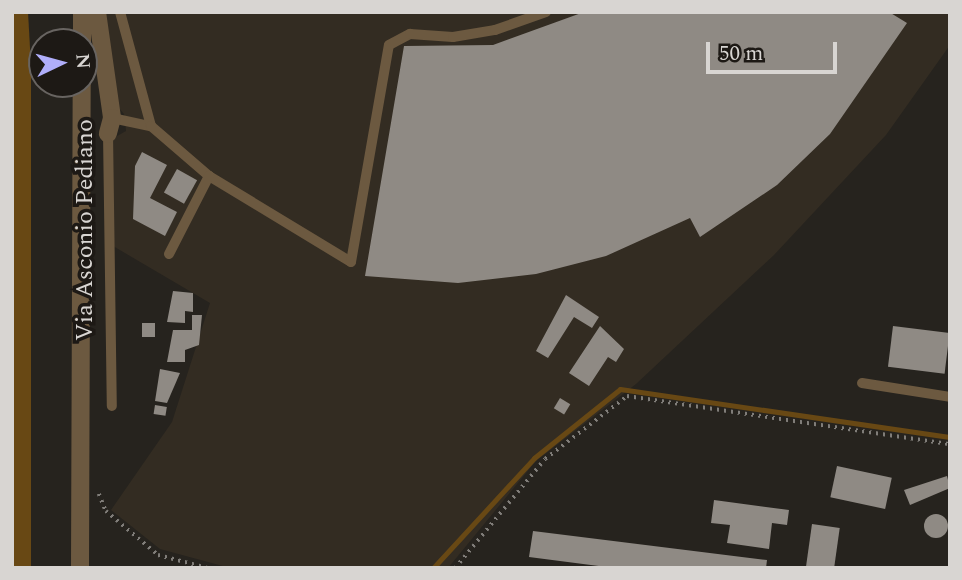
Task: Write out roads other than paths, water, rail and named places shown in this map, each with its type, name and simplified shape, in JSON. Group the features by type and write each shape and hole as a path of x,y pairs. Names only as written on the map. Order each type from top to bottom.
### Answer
{"street":[{"name":"Via Asconio Pediano","path":"97,12 110,126"},
{"name":"Via Asconio Pediano","path":"80,568 82,98"}],"lane":[{"path":"120,12 151,126 209,176 351,262 389,44 410,34 453,37 495,30 546,12"},
{"path":"110,126 151,126"},
{"name":"Via Asconio Pediano","path":"110,126 112,406"},
{"path":"169,254 209,176"},
{"path":"862,383 950,397"}],"waterway":[{"path":"433,568 534,458 620,389 950,437"}]}
